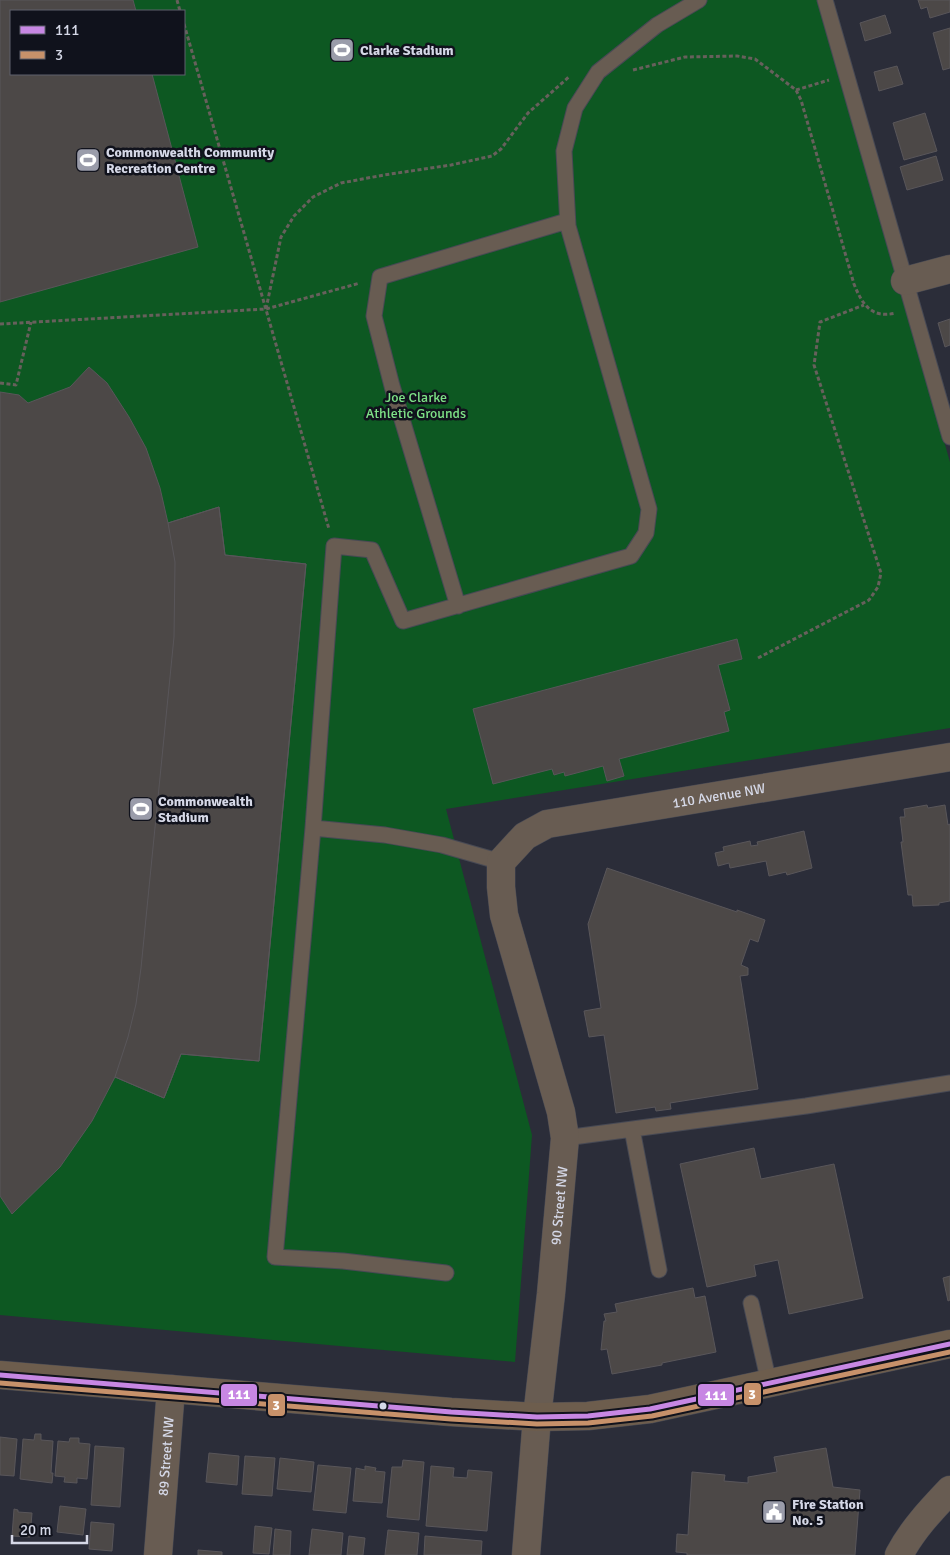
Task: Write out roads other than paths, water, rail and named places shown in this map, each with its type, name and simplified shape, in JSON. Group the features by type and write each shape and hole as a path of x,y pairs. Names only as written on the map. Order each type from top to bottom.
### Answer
{"main road":[{"path":"0,1375 451,1412 538,1417 588,1416 650,1409 950,1344"}],"street":[{"path":"906,281 950,269"},
{"name":"110 Avenue NW","path":"501,862 526,836 547,824 950,757"},
{"name":"90 Street NW","path":"501,862 504,915 561,1112 565,1138 526,1555"},
{"name":"89 Street NW","path":"158,1555 171,1389"},
{"path":"899,1555 924,1518 950,1490"}],"lane":[{"path":"446,1273 343,1261 275,1257 313,828 334,546 372,550 403,621 631,556 646,533 648,509 568,226 564,151 575,108 598,72 656,25 699,0"},
{"path":"825,0 950,437"},
{"path":"458,606 392,386 374,316 380,277 567,220"},
{"path":"313,828 385,835 442,845 501,862"},
{"path":"565,1138 806,1106 950,1083"},
{"path":"632,1130 659,1270"},
{"path":"751,1303 770,1383"}],"place":[{"name":"Clarke Stadium","path":"342,50"},
{"name":"Commonwealth Community Recreation Centre","path":"88,160"},
{"name":"Commonwealth Stadium","path":"141,809"},
{"name":"Fire Station No. 5","path":"774,1512"}],"park label":[{"name":"Joe Clarke Athletic Grounds","path":"416,406"}]}
